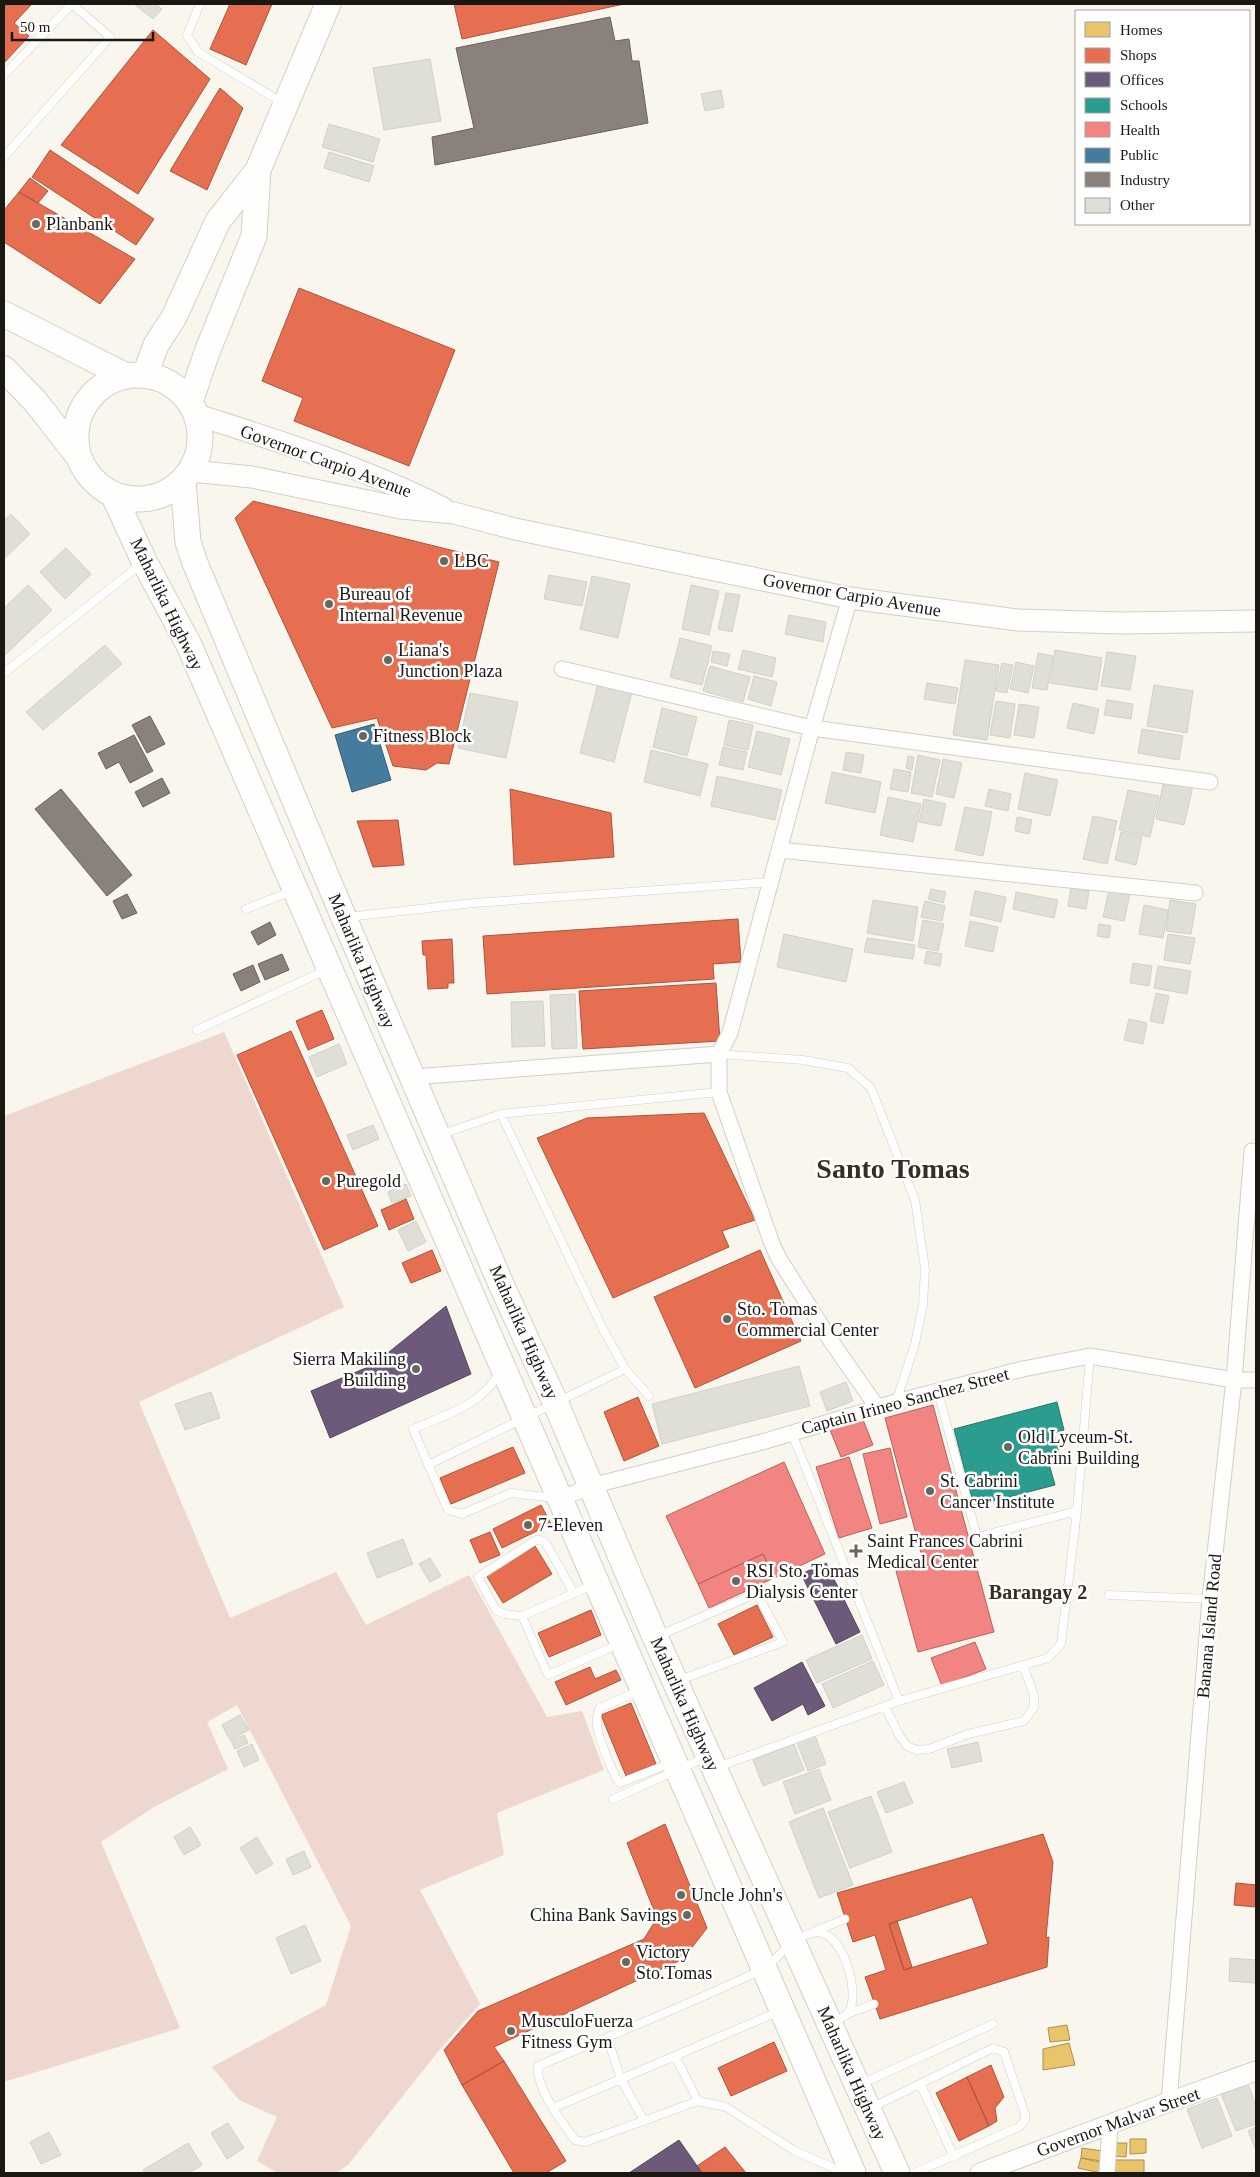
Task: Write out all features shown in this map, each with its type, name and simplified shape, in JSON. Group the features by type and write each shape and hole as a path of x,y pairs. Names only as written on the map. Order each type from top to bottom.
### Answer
{"highway":[{"path":"80,459 76,432 81,412 86,403 103,386 135,376 174,317 218,221 258,170 328,4"},
{"path":"193,409 207,352 254,236 258,170"},
{"path":"4,314 135,376 170,384 193,409 201,434 200,445 187,476 170,491 151,498 132,499 113,494 92,478 46,413 4,369"},
{"name":"Maharlika Highway","path":"187,476 188,542 195,563 344,918 556,1404 655,1637 711,1763 804,1936 838,2019 856,2086 897,2173"},
{"name":"Maharlika Highway","path":"113,494 144,561 189,645 504,1366 524,1420 853,2173"}],"main road":[{"name":"Governor Carpio Avenue","path":"193,409 247,431 404,488 454,513"},
{"name":"Governor Carpio Avenue","path":"187,476 252,477 401,508 454,513 515,529 850,598 1018,620 1123,623 1256,621"}],"street":[{"path":"850,598 812,728 730,1033 719,1054 719,1092 778,1257 831,1341 877,1407"},
{"path":"562,669 812,728 1210,782"},
{"path":"780,850 1194,893"},
{"path":"412,1076 719,1054"},
{"name":"Banana Island Road","path":"1169,2102 1210,1599 1234,1380 1252,1151"},
{"name":"Captain Irineo Sanchez Street","path":"560,1499 591,1486 762,1442 877,1407 1023,1369 1090,1356 1234,1380 1256,1380"},
{"name":"Governor Malvar Street","path":"980,2173 1256,2071"},
{"path":"1107,2173 1110,2125"}],"lane":[{"path":"4,75 72,4 110,37 4,157"},
{"path":"200,4 187,35 198,52 286,105"},
{"path":"4,673 144,561"},
{"path":"344,918 474,903 771,882"},
{"path":"246,909 296,889"},
{"path":"197,1030 330,968"},
{"path":"719,1054 803,1060 848,1068 871,1088 915,1200 925,1269 923,1304 915,1344 896,1402"},
{"path":"438,1136 501,1114 719,1092"},
{"path":"501,1114 602,1327 625,1369 649,1396"},
{"path":"642,1689 600,1708 596,1714 595,1724 616,1778 620,1783 676,1766 711,1763 899,1700 1048,1658 1061,1644 1077,1511 1090,1356"},
{"path":"504,1366 491,1388 472,1402 412,1429 448,1510 462,1514 511,1492 560,1499"},
{"path":"428,1465 524,1420 625,1369"},
{"path":"938,1392 977,1537 1077,1511"},
{"path":"791,1432 899,1700"},
{"path":"573,1592 546,1543 541,1540 536,1540 478,1577 496,1610 506,1614 522,1616 573,1592 597,1584"},
{"path":"655,1637 757,1593 783,1642 675,1681"},
{"path":"1109,1595 1210,1599"},
{"path":"522,1616 548,1675 622,1643"},
{"path":"885,1706 899,1735 907,1746 917,1750 929,1750 968,1734 1024,1720 1034,1707 1034,1696 1023,1666"},
{"path":"613,1798 676,1766"},
{"path":"845,1919 804,1936 764,1969 538,2066 537,2074 553,2108 575,2140 585,2142 698,2101 726,2107 795,2151 845,2173"},
{"path":"804,1936 826,1934 834,1940 843,1954 851,1985 852,2005 838,2019"},
{"path":"838,2019 874,2004"},
{"path":"553,2108 676,2058 782,2011"},
{"path":"856,2086 993,2024"},
{"path":"607,2037 621,2079 644,2121"},
{"path":"867,2110 993,2048 1001,2050 1006,2056 1025,2114 1025,2120 1019,2127 914,2173"},
{"path":"676,2058 698,2101"},
{"path":"921,2085 954,2157"}],"shaded area":[{"path":"224,1032 344,1307 139,1402 230,1618 336,1572 366,1625 469,1575 547,1717 582,1711 604,1770 497,1813 504,1855 420,1890 480,2004 441,2048 348,2165 336,2173 278,2173 257,2161 277,2117 239,2100 212,2067 326,2005 351,1926 237,1705 207,1722 228,1769 154,1807 101,1842 180,2028 4,2082 4,1116"}],"building: Homes":[{"path":"1067,2025 1070,2040 1050,2042 1048,2028"},
{"path":"1069,2043 1075,2065 1043,2070 1043,2049"},
{"path":"1130,2139 1146,2139 1146,2153 1130,2154"},
{"path":"1112,2143 1127,2143 1126,2157 1112,2156"},
{"path":"1082,2148 1103,2151 1102,2161 1081,2158"},
{"path":"1081,2158 1103,2163 1101,2173 1078,2168"},
{"path":"1115,2160 1144,2160 1144,2173 1115,2173"}],"building: Shops":[{"path":"4,4 32,4 14,23 29,36 4,63"},
{"path":"230,4 272,4 246,65 210,49"},
{"path":"454,4 624,4 462,39"},
{"path":"153,30 210,79 138,194 61,145"},
{"path":"220,88 243,108 207,190 170,171"},
{"path":"50,150 154,219 136,245 32,177"},
{"path":"30,178 48,191 38,203 19,192"},
{"path":"19,192 135,259 100,304 4,242 4,210"},
{"path":"299,288 455,350 409,466 294,421 303,398 262,381"},
{"name":"Liana's Junction Plaza","path":"253,501 499,562 449,764 437,763 426,770 393,766 377,718 332,728 235,518"},
{"path":"510,789 611,813 614,857 514,865"},
{"path":"398,820 404,865 373,867 357,821"},
{"path":"738,919 741,962 713,964 714,979 487,994 483,936"},
{"path":"452,939 454,983 448,983 448,988 428,989 426,955 423,955 422,941"},
{"path":"716,983 720,1041 583,1049 579,991"},
{"path":"322,1010 334,1039 308,1050 296,1021"},
{"name":"Puregold","path":"291,1031 378,1226 324,1250 237,1055"},
{"path":"704,1113 755,1220 722,1231 729,1247 613,1298 537,1138 587,1118"},
{"path":"406,1199 414,1219 389,1230 381,1210"},
{"path":"432,1250 441,1271 411,1283 402,1263"},
{"name":"Sto. Tomas Commercial Center","path":"760,1250 801,1341 695,1388 654,1297"},
{"path":"638,1397 659,1446 624,1461 604,1412"},
{"path":"513,1447 525,1473 451,1504 440,1478"},
{"path":"541,1505 551,1524 502,1548 493,1529"},
{"path":"490,1532 500,1555 480,1563 470,1540"},
{"path":"535,1546 552,1574 503,1603 486,1575"},
{"path":"757,1605 773,1637 734,1655 718,1624"},
{"path":"591,1610 601,1635 549,1657 538,1633"},
{"path":"590,1667 595,1679 616,1670 621,1680 566,1705 555,1682"},
{"path":"631,1703 656,1764 626,1776 601,1715"},
{"path":"665,1824 707,1928 683,1959 494,2047 504,2061 462,2085 444,2050 478,2011 644,1939 657,1918 627,1843"},
{"path":"1043,1834 1053,1862 1046,1938 1049,1937 1047,1967 880,2019 865,1977 886,1970 875,1935 853,1942 837,1893","holes":["972,1897 988,1944 904,1970 889,1924"]},
{"path":"1236,1883 1256,1885 1256,1907 1234,1905"},
{"path":"897,1921 912,1967 904,1970 889,1924"},
{"path":"774,2042 787,2071 731,2096 718,2068"},
{"path":"504,2061 566,2161 546,2173 514,2173 462,2085"},
{"path":"991,2065 1004,2097 995,2108 997,2121 989,2126 967,2077"},
{"path":"967,2077 989,2126 959,2141 936,2093"},
{"path":"725,2147 746,2173 702,2173 697,2166"}],"building: Offices":[{"name":"Sierra Makiling Building","path":"446,1306 471,1374 330,1438 311,1391 373,1365"},
{"path":"826,1563 860,1632 836,1644 801,1574"},
{"path":"802,1662 825,1706 808,1715 803,1704 772,1721 754,1688"},
{"path":"679,2140 702,2173 629,2173"}],"building: Schools":[{"name":"Old Lyceum-St. Cabrini Building","path":"1057,1402 1064,1430 1054,1433 1061,1461 1049,1464 1055,1485 974,1506 954,1429"}],"building: Health":[{"name":"St. Cabrini Cancer Institute","path":"933,1405 994,1632 918,1652 896,1571 924,1564 885,1418"},
{"path":"860,1412 873,1445 841,1457 828,1425"},
{"path":"890,1448 907,1517 880,1524 863,1454"},
{"path":"849,1457 872,1528 839,1538 816,1467"},
{"path":"784,1462 825,1554 774,1578 763,1554 698,1584 666,1516"},
{"name":"RSI Sto. Tomas Dialysis Center","path":"763,1554 774,1578 709,1608 698,1584"},
{"path":"975,1642 986,1669 942,1686 931,1658"}],"building: Public":[{"path":"374,724 391,780 352,792 335,735"}],"building: Industry":[{"path":"610,17 615,41 629,39 632,61 639,61 648,123 435,165 432,137 474,128 456,48"},
{"path":"150,716 165,744 147,753 132,725"},
{"path":"134,735 153,771 130,783 119,762 106,769 98,753"},
{"path":"162,778 170,793 143,807 135,792"},
{"path":"61,789 132,875 107,896 35,809"},
{"path":"127,894 137,913 122,919 113,901"},
{"path":"270,922 276,935 258,945 251,932"},
{"path":"282,954 289,970 265,980 258,964"},
{"path":"253,965 260,982 241,991 233,974"}],"building: Other":[{"path":"134,4 155,4 162,9 153,19"},
{"path":"430,59 441,121 384,130 373,68"},
{"path":"721,90 724,107 705,111 701,94"},
{"path":"329,124 380,139 373,162 322,147"},
{"path":"329,152 374,166 369,182 324,168"},
{"path":"11,514 30,534 4,559 4,520"},
{"path":"66,548 91,574 65,599 40,572"},
{"path":"549,575 587,582 582,606 544,599"},
{"path":"592,576 630,584 618,638 580,629"},
{"path":"28,585 52,610 4,656 4,608"},
{"path":"691,585 719,591 709,635 682,629"},
{"path":"726,593 740,595 732,632 718,629"},
{"path":"789,615 826,622 823,642 785,634"},
{"path":"680,638 712,646 702,685 670,677"},
{"path":"105,645 122,664 43,730 26,712"},
{"path":"743,650 776,658 772,677 738,669"},
{"path":"1055,650 1102,658 1097,690 1050,683"},
{"path":"713,651 730,654 727,666 711,662"},
{"path":"1107,652 1136,656 1130,690 1101,686"},
{"path":"1038,653 1053,656 1047,690 1032,688"},
{"path":"965,660 999,665 987,740 953,735"},
{"path":"1016,662 1034,666 1028,693 1010,689"},
{"path":"1002,663 1013,665 1007,693 996,691"},
{"path":"710,666 750,677 743,702 703,691"},
{"path":"754,676 777,682 771,706 748,699"},
{"path":"927,683 958,688 955,704 924,699"},
{"path":"598,684 632,692 614,762 580,753"},
{"path":"1154,685 1193,691 1187,733 1147,726"},
{"path":"470,693 518,702 506,758 458,748"},
{"path":"1107,700 1133,704 1131,719 1104,715"},
{"path":"996,701 1015,704 1010,738 990,735"},
{"path":"1073,703 1099,709 1094,734 1067,728"},
{"path":"1019,704 1039,707 1034,738 1014,735"},
{"path":"662,708 697,717 687,756 653,747"},
{"path":"729,720 753,725 748,750 724,745"},
{"path":"1142,729 1183,736 1179,760 1138,753"},
{"path":"757,731 790,739 781,775 748,767"},
{"path":"723,747 747,752 743,770 719,765"},
{"path":"651,750 708,764 700,796 644,782"},
{"path":"846,752 864,755 861,773 843,770"},
{"path":"918,755 940,760 932,797 911,793"},
{"path":"908,756 914,757 912,770 906,768"},
{"path":"943,759 962,763 954,798 936,794"},
{"path":"894,769 911,772 908,792 890,789"},
{"path":"832,772 881,782 875,813 825,803"},
{"path":"1025,773 1058,780 1050,816 1018,809"},
{"path":"717,776 782,790 775,820 711,806"},
{"path":"1164,780 1193,786 1184,825 1156,819"},
{"path":"989,789 1011,794 1008,811 985,806"},
{"path":"1128,790 1159,796 1150,837 1119,830"},
{"path":"888,797 921,804 913,842 880,835"},
{"path":"924,799 946,804 941,826 919,822"},
{"path":"965,807 992,812 983,856 955,850"},
{"path":"1093,816 1117,821 1107,864 1083,859"},
{"path":"1017,817 1032,820 1029,834 1015,831"},
{"path":"1121,832 1142,837 1136,865 1115,860"},
{"path":"1071,888 1089,891 1086,909 1068,906"},
{"path":"931,889 946,892 943,903 928,899"},
{"path":"1109,890 1130,894 1124,921 1103,917"},
{"path":"975,891 1006,897 1001,922 970,915"},
{"path":"1016,892 1058,900 1054,918 1013,909"},
{"path":"873,900 918,907 913,941 867,933"},
{"path":"1170,900 1196,904 1191,934 1166,931"},
{"path":"925,901 945,906 942,921 921,917"},
{"path":"1144,905 1168,910 1163,938 1139,934"},
{"path":"923,920 944,924 938,951 918,947"},
{"path":"970,921 998,927 993,952 965,946"},
{"path":"1099,924 1111,926 1109,938 1097,936"},
{"path":"784,934 853,949 846,982 777,967"},
{"path":"1168,934 1195,938 1190,964 1164,960"},
{"path":"867,938 915,945 913,959 864,952"},
{"path":"927,951 942,954 940,966 924,963"},
{"path":"1133,963 1152,966 1149,986 1130,983"},
{"path":"1158,966 1191,971 1187,994 1154,988"},
{"path":"1156,993 1169,996 1163,1024 1150,1021"},
{"path":"575,994 577,1048 552,1049 550,995"},
{"path":"543,1001 545,1046 512,1047 511,1002"},
{"path":"1129,1019 1147,1023 1143,1044 1124,1040"},
{"path":"339,1044 347,1064 317,1077 309,1057"},
{"path":"373,1125 379,1139 353,1150 347,1135"},
{"path":"406,1184 411,1196 392,1203 388,1192"},
{"path":"416,1221 426,1242 408,1251 398,1230"},
{"path":"799,1366 810,1406 662,1444 652,1404"},
{"path":"846,1382 853,1401 827,1411 820,1392"},
{"path":"211,1392 220,1418 185,1430 175,1404"},
{"path":"403,1539 413,1564 377,1578 367,1553"},
{"path":"430,1558 441,1576 430,1582 419,1564"},
{"path":"862,1635 872,1659 817,1683 806,1660"},
{"path":"873,1661 884,1685 833,1708 822,1684"},
{"path":"240,1715 249,1730 230,1740 222,1725"},
{"path":"814,1733 826,1764 808,1771 796,1740"},
{"path":"244,1735 248,1743 235,1749 231,1741"},
{"path":"978,1742 982,1761 952,1768 947,1749"},
{"path":"252,1744 259,1760 244,1767 237,1751"},
{"path":"794,1744 804,1770 763,1786 753,1760"},
{"path":"819,1769 831,1800 795,1814 783,1782"},
{"path":"904,1782 913,1803 886,1813 877,1792"},
{"path":"871,1796 892,1852 850,1868 828,1812"},
{"path":"823,1808 853,1885 819,1898 789,1822"},
{"path":"190,1827 201,1845 184,1855 174,1837"},
{"path":"257,1837 273,1864 256,1874 240,1848"},
{"path":"304,1851 311,1867 293,1875 286,1859"},
{"path":"305,1925 321,1961 291,1974 276,1938"},
{"path":"1230,1958 1256,1960 1256,1983 1229,1981"},
{"path":"1248,2084 1256,2106 1256,2124 1236,2131 1221,2094"},
{"path":"1217,2098 1232,2136 1202,2148 1187,2109"},
{"path":"228,2123 244,2148 227,2159 211,2133"},
{"path":"1256,2127 1256,2150 1248,2131"},
{"path":"49,2132 61,2155 41,2164 30,2142"},
{"path":"188,2143 202,2165 189,2173 145,2173 143,2170"}],"place":[{"name":"Planbank","path":"36,224"},
{"name":"LBC","path":"444,561"},
{"name":"Bureau of Internal Revenue","path":"329,604"},
{"name":"Liana's Junction Plaza","path":"388,660"},
{"name":"Fitness Block","path":"363,736"},
{"name":"Puregold","path":"326,1181"},
{"name":"Sto. Tomas Commercial Center","path":"727,1319"},
{"name":"Sierra Makiling Building","path":"416,1369"},
{"name":"Old Lyceum-St. Cabrini Building","path":"1008,1447"},
{"name":"St. Cabrini Cancer Institute","path":"930,1491"},
{"name":"7-Eleven","path":"528,1525"},
{"name":"Saint Frances Cabrini Medical Center","path":"856,1551"},
{"name":"RSI Sto. Tomas Dialysis Center","path":"736,1581"},
{"name":"Uncle John's","path":"681,1895"},
{"name":"China Bank Savings","path":"687,1915"},
{"name":"Victory Sto.Tomas","path":"626,1962"},
{"name":"MusculoFuerza Fitness Gym","path":"511,2031"}],"district":[{"name":"Santo Tomas","path":"893,1168"},
{"name":"Barangay 2","path":"1038,1592"}]}
